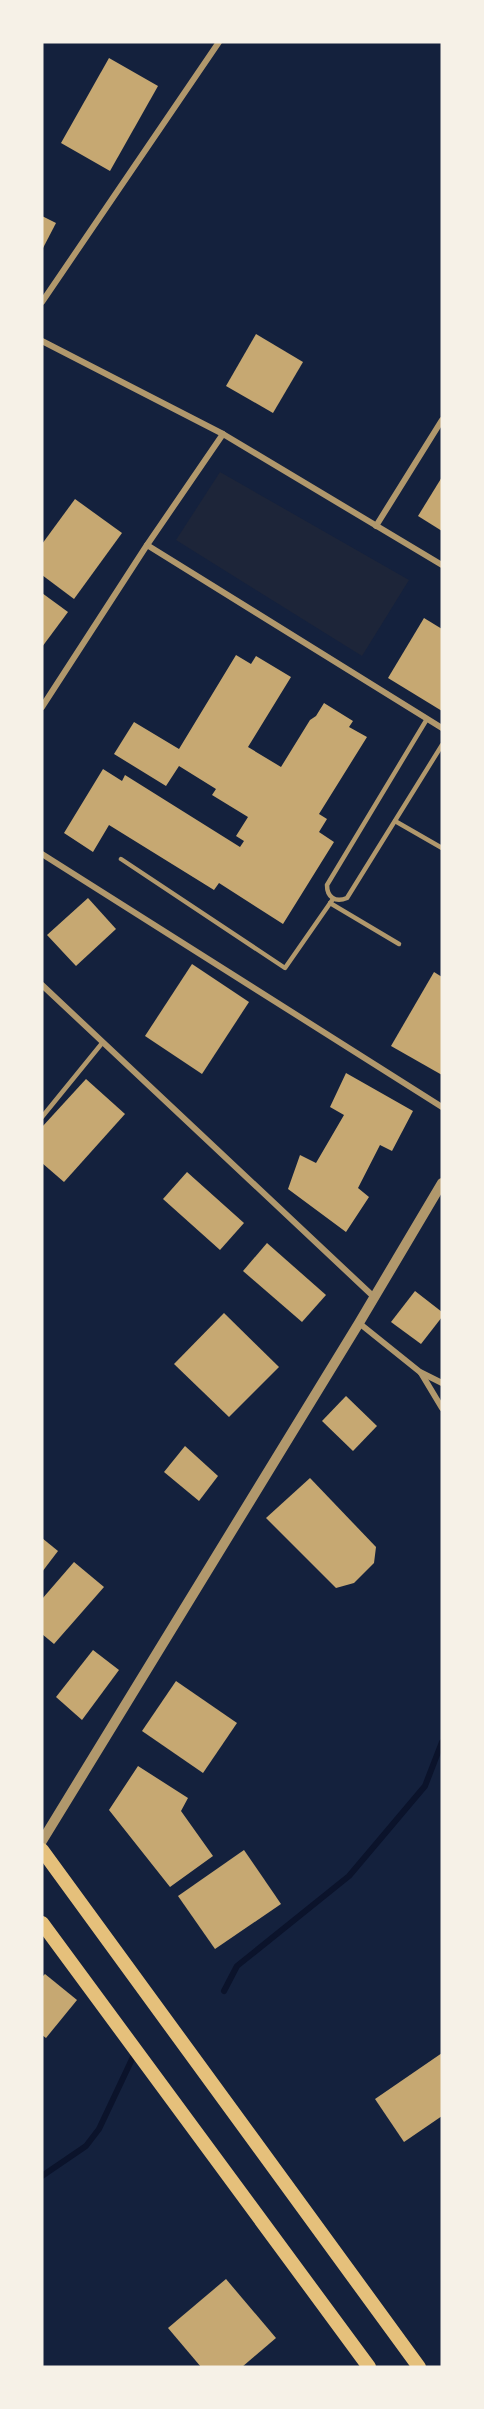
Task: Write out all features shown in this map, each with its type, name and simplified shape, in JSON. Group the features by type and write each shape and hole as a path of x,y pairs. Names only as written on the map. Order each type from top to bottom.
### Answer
{"highway":[{"path":"42,1850 419,2367"},
{"path":"42,1923 369,2367"}],"street":[{"path":"42,302 219,42"},
{"path":"42,341 223,434 442,565"},
{"path":"376,526 442,420"},
{"path":"42,707 147,545 223,434"},
{"path":"147,545 442,728"},
{"path":"42,854 442,1107"},
{"path":"42,985 374,1298"},
{"path":"42,1841 442,1183"},
{"path":"359,1323 420,1372 442,1383"},
{"path":"420,1372 442,1408"}],"lane":[{"path":"399,944 332,901 327,885 427,718"},
{"path":"332,901 346,898 442,745"},
{"path":"395,821 442,848"},
{"path":"121,859 285,968 332,901"},
{"path":"42,1117 103,1042"}],"shaded area":[{"path":"220,472 409,580 362,656 176,540"}],"building":[{"path":"109,58 158,86 110,171 61,143"},
{"path":"42,216 56,223 42,250"},
{"path":"256,334 303,362 273,413 226,386"},
{"path":"442,477 442,531 418,516"},
{"path":"75,499 122,533 74,599 42,575 42,544"},
{"path":"42,593 68,612 42,647"},
{"path":"424,618 442,629 442,711 388,678"},
{"path":"236,655 251,664 256,656 291,677 248,747 281,767 310,720 316,716 324,703 353,721 349,727 367,737 319,814 327,819 319,832 334,842 283,924 219,883 214,890 109,825 93,852 64,833 103,769 122,781 125,775 240,847 244,841 236,836 248,817 212,795 216,789 179,766 166,786 114,754 134,722 179,749"},
{"path":"88,898 116,929 76,966 47,935"},
{"path":"192,964 249,1002 202,1074 145,1036"},
{"path":"434,972 442,977 442,1075 391,1046"},
{"path":"346,1073 413,1111 392,1151 380,1145 358,1188 369,1197 346,1232 288,1189 300,1155 316,1163 344,1115 330,1107"},
{"path":"86,1079 125,1114 64,1182 42,1163 42,1127"},
{"path":"187,1172 244,1223 220,1250 163,1199"},
{"path":"267,1243 326,1295 302,1322 243,1271"},
{"path":"415,1291 442,1312 442,1317 421,1344 391,1322"},
{"path":"224,1313 279,1367 229,1417 174,1364"},
{"path":"346,1396 377,1426 353,1451 322,1421"},
{"path":"185,1446 218,1476 199,1501 164,1472"},
{"path":"310,1478 376,1547 374,1563 354,1583 336,1588 266,1518"},
{"path":"42,1538 58,1551 42,1572"},
{"path":"74,1562 104,1587 54,1644 42,1634 42,1599"},
{"path":"93,1650 119,1670 82,1720 56,1697"},
{"path":"176,1681 237,1723 203,1773 142,1731"},
{"path":"138,1766 188,1798 181,1811 213,1856 170,1887 109,1810"},
{"path":"244,1850 281,1904 215,1949 178,1896"},
{"path":"45,1974 77,2000 46,2038 42,2035 42,1977"},
{"path":"442,2053 442,2116 404,2142 375,2099"},
{"path":"226,2279 276,2338 242,2367 201,2367 168,2328"}],"waterway":[{"path":"224,1991 237,1966 349,1876 425,1786 442,1742"},
{"path":"42,2176 86,2146 99,2129 133,2057"}]}
